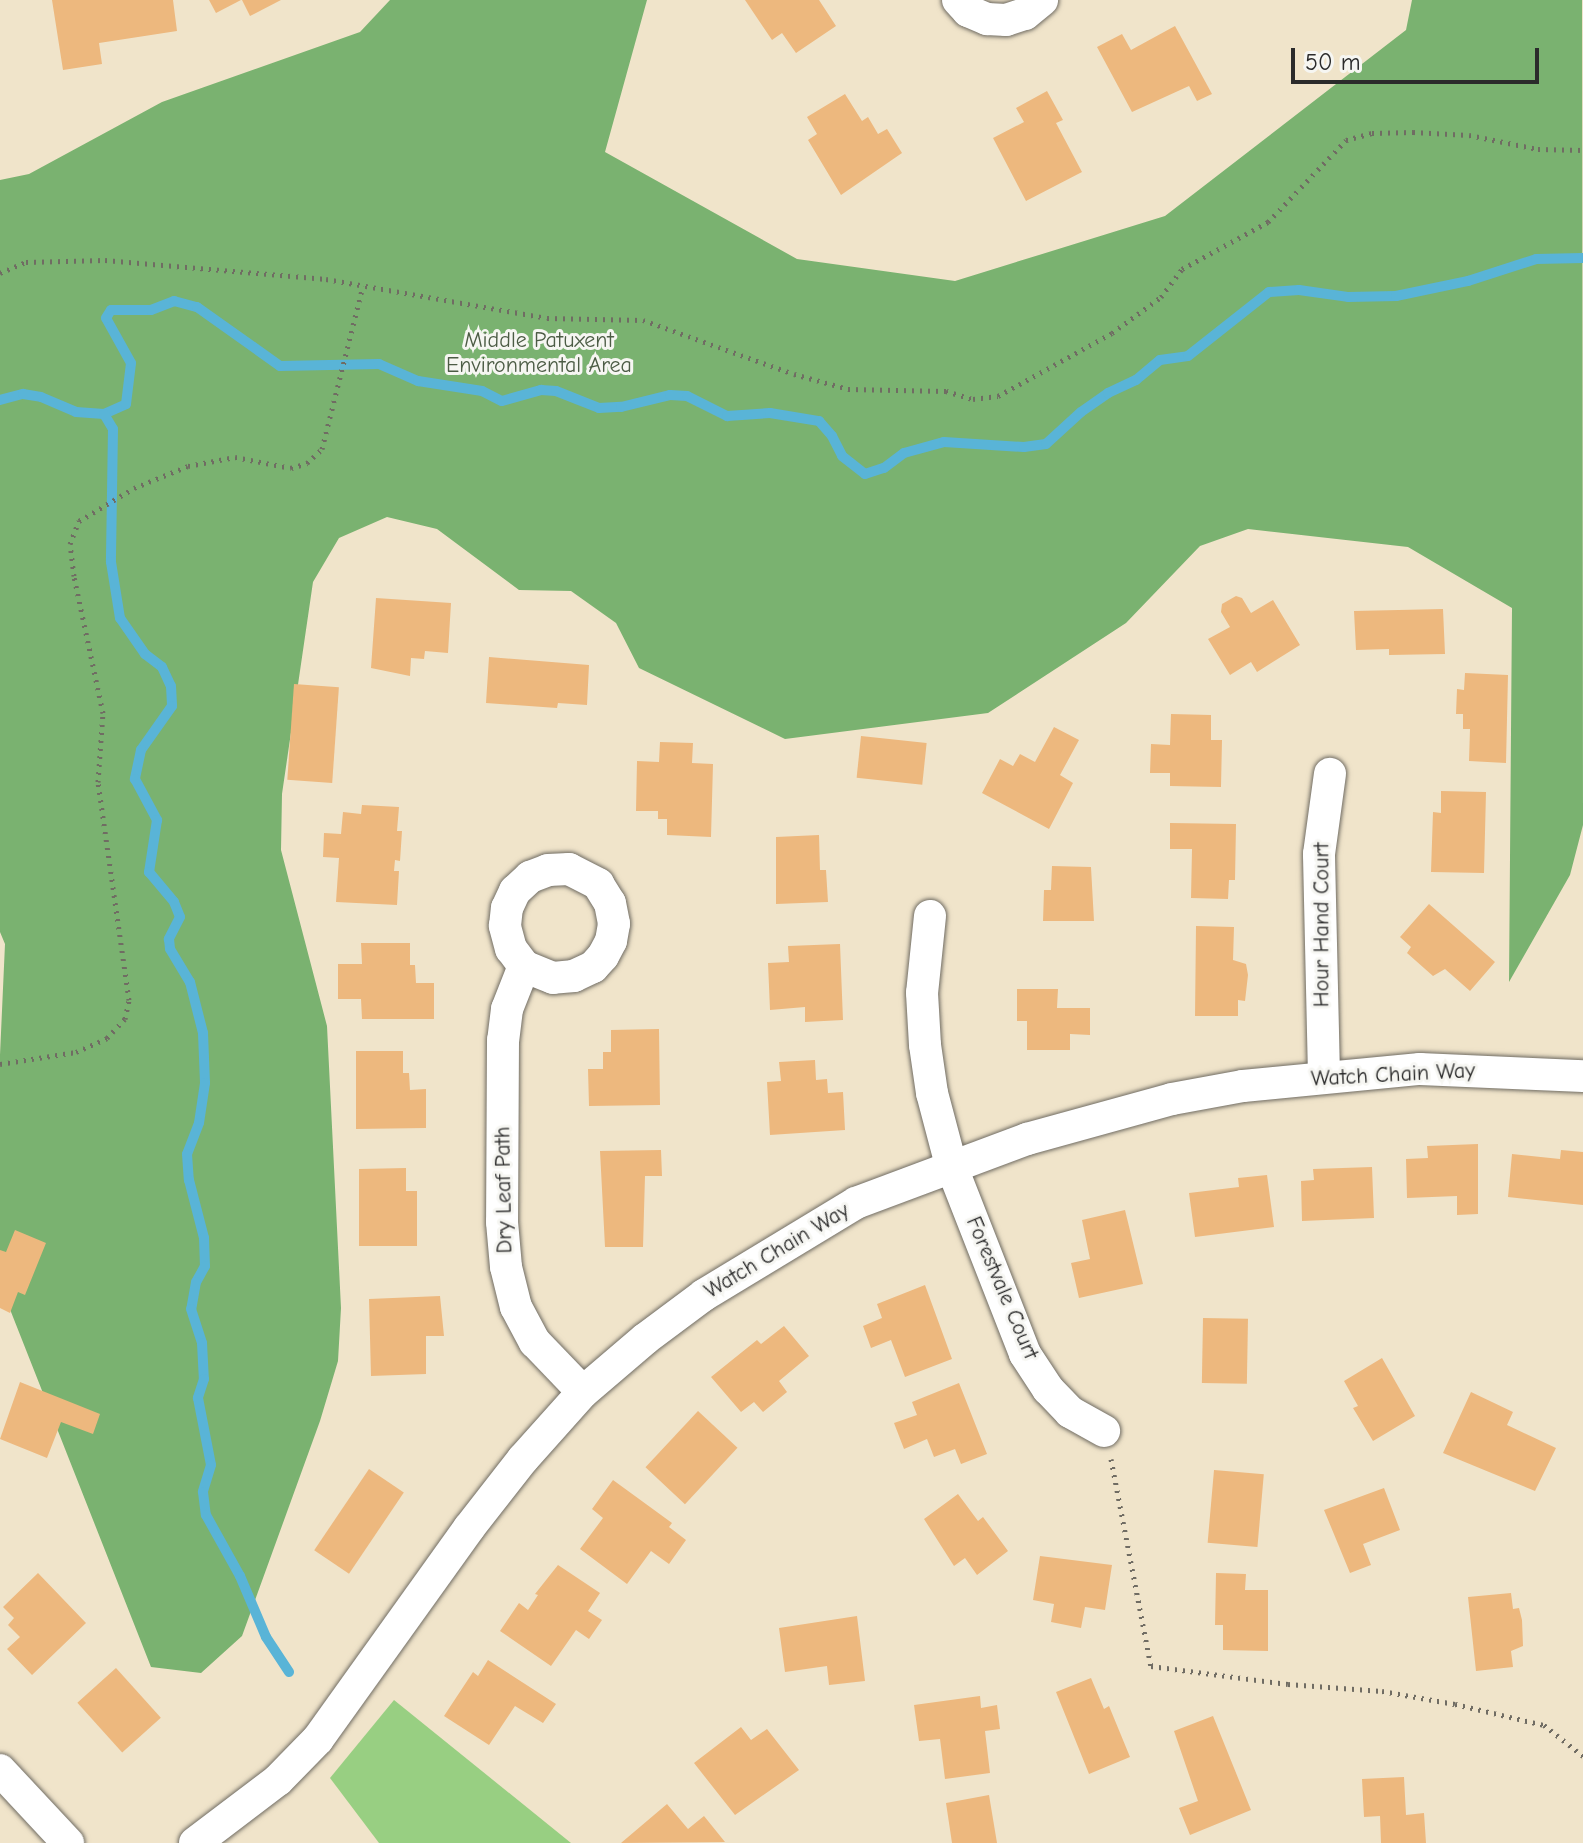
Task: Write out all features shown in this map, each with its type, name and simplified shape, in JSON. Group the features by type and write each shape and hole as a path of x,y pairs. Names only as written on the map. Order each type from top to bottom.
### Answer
{"street":[{"path":"958,0 968,11 987,19 1006,20 1025,14 1042,0"},
{"name":"Hour Hand Court","path":"1324,1076 1319,854 1330,774"},
{"name":"Forestvale Court","path":"930,916 922,993 925,1045 932,1093 951,1165 1025,1354 1048,1389 1070,1412 1104,1431"},
{"name":"Dry Leaf Path","path":"524,966 507,1009 503,1040 502,1222 506,1267 516,1307 535,1342 583,1392"},
{"name":"Watch Chain Way","path":"195,1843 278,1780 318,1739 469,1528 523,1459 583,1392 645,1339 775,1250 856,1203 1027,1139 1172,1099 1324,1076 1420,1069 1583,1076"},
{"path":"0,1770 68,1843"}],"path":[{"path":"0,273 26,262 105,260 263,272 547,318 607,316 643,320 794,374 848,389 946,391 973,399 998,396 1112,333 1161,297 1182,269 1268,222 1346,140 1372,133 1413,132 1469,135 1538,149 1583,150"},
{"path":"0,1064 76,1052 107,1038 125,1019 129,1000 98,782 103,713 70,544 79,521 92,510 134,488 188,466 235,457 291,468 307,463 322,449 330,407 363,286"},
{"path":"1104,1431 1121,1503 1151,1666 1288,1684 1382,1691 1455,1704 1544,1725 1583,1756"}],"green space":[{"name":"Middle Patuxent Environmental Area","path":"390,0 647,0 605,152 797,259 955,281 1165,216 1406,30 1412,0 1582,0 1583,825 1570,875 1509,982 1512,608 1408,547 1248,529 1200,546 1126,623 988,713 785,739 639,668 616,623 571,591 519,590 437,529 387,517 339,538 313,582 282,794 281,850 327,1026 341,1308 338,1361 320,1421 242,1636 201,1673 151,1667 0,1284 0,1055 5,944 0,932 0,180 29,174 162,102 360,32"},
{"path":"394,1700 571,1843 379,1843 330,1778"}],"building":[{"path":"52,0 173,0 177,31 99,43 102,64 63,70"},
{"path":"209,0 241,0 216,13"},
{"path":"242,0 281,0 250,16"},
{"path":"745,0 819,0 836,26 796,53 782,33 772,40"},
{"path":"1175,26 1212,94 1197,101 1189,86 1132,112 1097,47 1122,34 1131,50"},
{"path":"1047,91 1063,120 1056,123 1082,172 1026,201 993,138 1024,122 1016,108"},
{"path":"845,94 862,121 868,117 878,134 887,129 902,153 841,195 808,140 817,134 807,117"},
{"path":"1236,596 1242,598 1251,613 1273,600 1300,645 1257,672 1251,662 1230,675 1208,639 1230,627 1221,612 1222,604"},
{"path":"376,598 451,603 448,653 425,651 424,659 411,658 410,676 371,668"},
{"path":"1443,609 1445,654 1389,655 1389,649 1356,650 1354,611"},
{"path":"489,657 589,665 587,705 558,703 557,708 486,703"},
{"path":"1465,673 1508,675 1506,763 1469,761 1470,729 1463,729 1463,714 1456,714 1457,689 1464,690"},
{"path":"294,684 339,687 332,783 287,780"},
{"path":"1171,714 1211,715 1211,740 1222,740 1221,787 1170,786 1170,773 1150,773 1151,744 1170,745"},
{"path":"1054,727 1079,740 1060,775 1073,783 1049,829 982,793 1000,759 1013,766 1020,754 1035,762"},
{"path":"861,736 927,743 922,785 857,778"},
{"path":"660,742 693,743 692,763 713,764 711,837 667,835 667,819 658,819 658,811 636,811 637,761 659,762"},
{"path":"1441,791 1486,792 1484,873 1431,872 1433,812 1441,813"},
{"path":"362,805 399,807 397,831 402,831 400,861 395,860 394,871 399,871 397,905 336,902 339,858 323,857 324,833 341,834 343,812 361,814"},
{"path":"1170,823 1236,824 1235,880 1229,880 1228,899 1191,898 1192,849 1170,849"},
{"path":"819,835 820,870 826,870 828,902 776,904 776,837"},
{"path":"1052,866 1091,867 1094,921 1043,921 1044,890 1051,890"},
{"path":"1429,904 1495,962 1470,991 1445,969 1433,976 1407,953 1411,947 1400,937"},
{"path":"1196,926 1234,927 1233,960 1246,964 1248,975 1245,1001 1238,1000 1238,1016 1195,1016"},
{"path":"361,943 410,943 410,965 415,965 416,983 434,983 434,1019 362,1019 361,999 338,999 338,964 362,964"},
{"path":"840,944 843,1020 805,1022 805,1007 770,1010 768,963 789,962 788,946"},
{"path":"1017,989 1058,989 1057,1008 1090,1008 1090,1035 1070,1034 1070,1050 1027,1050 1027,1021 1017,1021"},
{"path":"659,1029 660,1105 589,1106 588,1069 603,1069 603,1052 611,1052 611,1030"},
{"path":"356,1051 403,1051 403,1073 409,1073 410,1090 426,1089 426,1128 356,1129"},
{"path":"815,1060 816,1080 827,1079 828,1093 843,1092 845,1130 770,1135 767,1082 781,1081 779,1062"},
{"path":"1478,1144 1478,1214 1457,1215 1457,1196 1407,1198 1406,1159 1428,1158 1427,1146"},
{"path":"661,1150 662,1176 645,1176 643,1247 605,1247 600,1151"},
{"path":"1561,1150 1583,1152 1583,1205 1508,1197 1512,1154 1560,1159"},
{"path":"1372,1167 1374,1218 1302,1221 1301,1181 1314,1180 1313,1169"},
{"path":"406,1168 406,1191 417,1191 417,1246 359,1246 359,1169"},
{"path":"1267,1175 1274,1227 1195,1237 1189,1193 1239,1187 1238,1178"},
{"path":"1125,1210 1143,1284 1079,1298 1071,1263 1090,1259 1082,1220"},
{"path":"15,1230 46,1243 25,1295 18,1292 10,1313 0,1308 0,1250 6,1252"},
{"path":"925,1285 952,1359 905,1377 891,1340 871,1348 863,1326 882,1318 877,1304"},
{"path":"440,1296 444,1336 426,1336 426,1374 371,1376 369,1299"},
{"path":"1203,1318 1248,1319 1247,1384 1202,1383"},
{"path":"784,1326 809,1356 779,1381 787,1392 763,1412 754,1402 741,1412 711,1377 757,1340 761,1344"},
{"path":"1382,1358 1415,1416 1373,1441 1353,1408 1358,1406 1344,1381"},
{"path":"20,1382 100,1414 93,1434 61,1422 47,1458 0,1439"},
{"path":"959,1383 987,1454 961,1464 955,1449 934,1457 927,1439 904,1449 894,1423 917,1415 912,1402"},
{"path":"1471,1392 1513,1412 1507,1425 1556,1448 1535,1491 1443,1453"},
{"path":"698,1411 737,1448 685,1504 645,1467"},
{"path":"369,1469 404,1492 349,1574 314,1550"},
{"path":"1214,1470 1264,1474 1257,1547 1208,1543"},
{"path":"613,1480 672,1523 669,1527 686,1540 669,1564 651,1551 627,1584 580,1549 603,1518 592,1509"},
{"path":"1384,1488 1400,1530 1363,1544 1371,1565 1350,1573 1324,1510"},
{"path":"958,1494 978,1521 983,1517 1008,1551 977,1575 965,1558 954,1566 924,1519"},
{"path":"1040,1556 1112,1565 1105,1610 1085,1607 1081,1628 1051,1622 1054,1604 1033,1600"},
{"path":"558,1565 600,1593 588,1611 602,1620 589,1639 576,1630 551,1666 500,1631 519,1603 528,1610 538,1595 535,1594"},
{"path":"38,1573 86,1623 32,1675 7,1649 20,1637 8,1625 14,1618 3,1607"},
{"path":"1216,1573 1246,1574 1245,1590 1268,1590 1268,1651 1223,1650 1223,1625 1215,1625"},
{"path":"1511,1593 1513,1609 1519,1608 1522,1620 1523,1646 1511,1651 1513,1667 1476,1671 1468,1597"},
{"path":"857,1616 865,1681 829,1685 827,1666 785,1672 779,1628"},
{"path":"488,1660 556,1704 543,1723 515,1706 489,1745 444,1716 473,1672 478,1676"},
{"path":"116,1668 161,1718 122,1753 77,1703"},
{"path":"1091,1678 1104,1709 1109,1706 1130,1757 1089,1774 1056,1692"},
{"path":"980,1696 981,1708 997,1705 1000,1729 985,1731 990,1773 945,1779 940,1739 919,1741 914,1705"},
{"path":"1213,1716 1251,1810 1190,1835 1179,1808 1198,1801 1174,1731"},
{"path":"741,1727 751,1740 767,1729 799,1770 735,1815 694,1763"},
{"path":"1404,1777 1406,1815 1424,1813 1426,1843 1381,1843 1380,1816 1364,1817 1362,1779"},
{"path":"989,1795 997,1843 952,1843 946,1803"},
{"path":"667,1804 688,1829 704,1816 725,1842 621,1843"}],"waterway":[{"path":"0,400 23,394 41,397 76,412 104,414 126,404 131,363 106,318 111,310 151,310 174,301 197,307 280,366 379,364 418,381 482,391 502,401 541,390 556,391 599,408 621,407 670,395 687,396 727,416 770,413 819,421 832,436 842,456 865,474 884,468 904,453 944,442 1024,447 1046,444 1081,412 1108,393 1136,380 1160,360 1188,356 1269,292 1299,290 1348,297 1396,296 1468,281 1536,259 1583,258"},
{"path":"104,414 113,429 111,562 120,618 145,654 162,667 171,686 172,706 141,750 135,779 157,820 149,872 174,902 180,917 169,939 170,949 190,982 203,1033 205,1083 199,1123 187,1154 189,1180 204,1238 205,1266 196,1282 191,1309 202,1343 204,1379 198,1398 211,1465 203,1492 206,1515 240,1576 266,1637 289,1672"}]}
